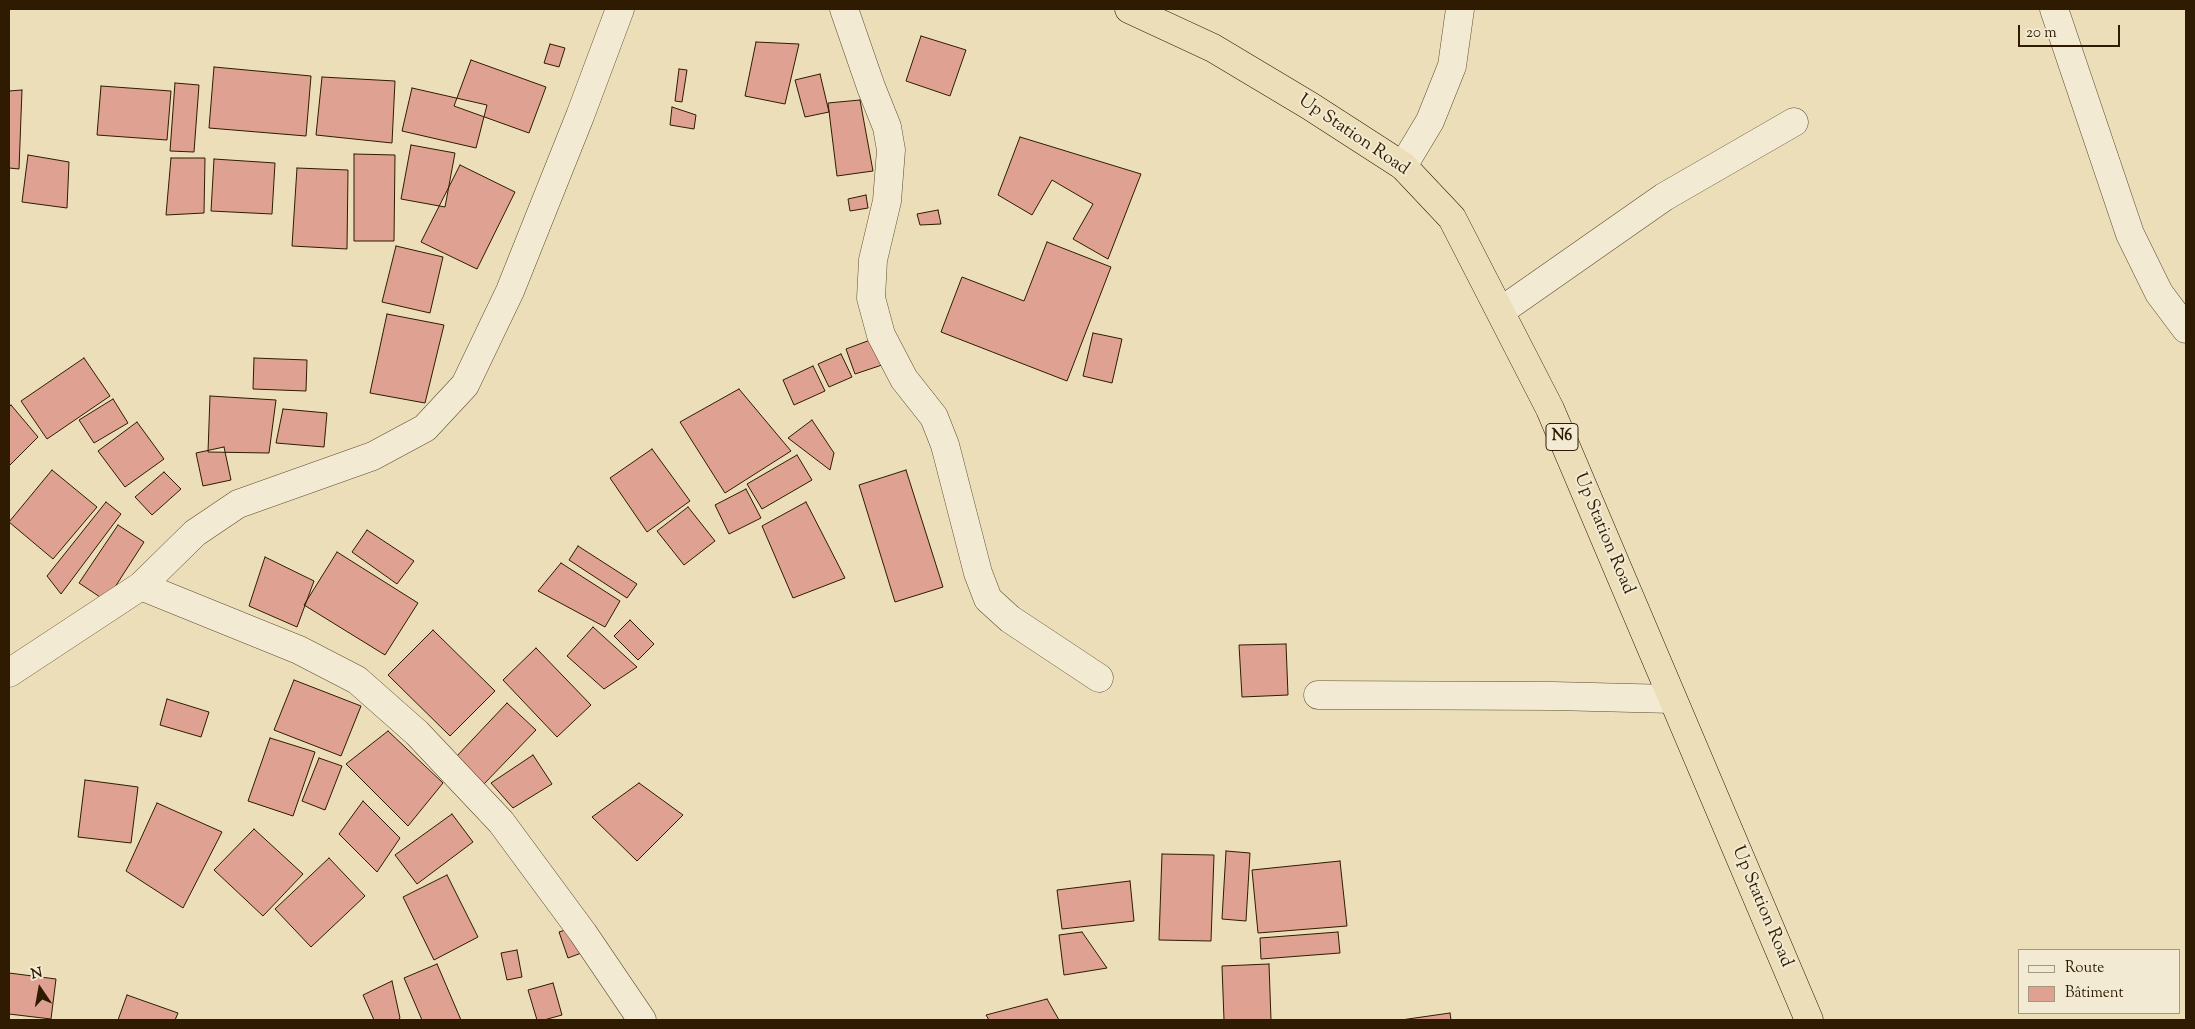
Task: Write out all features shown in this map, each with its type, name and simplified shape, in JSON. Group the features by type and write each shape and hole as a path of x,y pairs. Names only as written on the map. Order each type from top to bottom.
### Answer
{"highway":[{"name":"Up Station Road","path":"1129,9 1213,48 1310,106 1403,166 1452,218 1550,409 1809,1020"}],"street":[{"path":"9,673 142,586 195,533 238,504 372,456 399,442 425,428 465,385 510,291 580,116 620,9"},
{"path":"844,9 887,127 891,150 887,201 873,270 871,298 882,335 904,379 934,417 945,445 978,573 988,599 1010,619 1099,678"},
{"path":"1403,166 1430,122 1452,66 1460,9"},
{"path":"2054,9 2130,234 2159,293 2186,329"},
{"path":"1501,312 1664,197 1794,122"},
{"path":"142,586 299,650 357,680 417,733 501,822 583,933 642,1020"},
{"path":"1318,695 1543,696 1672,699"}],"building":[{"path":"921,36 966,50 950,96 906,81"},
{"path":"756,42 799,44 785,104 745,96"},
{"path":"550,44 565,48 559,67 544,63"},
{"path":"471,60 546,87 529,133 454,106"},
{"path":"214,67 311,76 306,136 209,128"},
{"path":"679,69 687,70 682,102 675,101"},
{"path":"820,74 829,112 805,117 795,80"},
{"path":"322,77 395,81 392,143 316,135"},
{"path":"175,83 199,85 194,152 170,151"},
{"path":"101,86 171,91 167,140 97,135"},
{"path":"412,88 487,105 476,148 402,131"},
{"path":"22,90 19,169 9,168 9,91"},
{"path":"860,100 873,171 837,176 828,103"},
{"path":"672,107 696,115 694,129 670,125"},
{"path":"1020,137 1141,174 1108,259 1073,239 1093,204 1052,180 1032,215 998,195"},
{"path":"411,145 455,153 445,207 401,199"},
{"path":"354,154 395,155 394,241 354,241"},
{"path":"28,155 69,162 67,208 22,202"},
{"path":"171,158 205,158 204,213 166,215"},
{"path":"214,159 275,163 272,214 211,211"},
{"path":"460,165 515,192 477,269 421,242"},
{"path":"297,168 348,170 347,249 292,246"},
{"path":"866,195 868,208 850,211 848,199"},
{"path":"938,210 941,224 920,225 917,214"},
{"path":"1047,242 1111,267 1067,381 941,332 962,277 1024,301"},
{"path":"396,246 443,257 430,313 382,302"},
{"path":"387,314 444,325 425,403 370,393"},
{"path":"1093,333 1122,339 1112,383 1083,376"},
{"path":"873,339 882,365 855,374 846,349"},
{"path":"841,354 852,377 829,387 818,364"},
{"path":"84,358 110,396 47,439 21,401"},
{"path":"254,358 307,360 306,391 253,389"},
{"path":"813,366 825,391 794,405 783,380"},
{"path":"739,389 791,451 725,493 680,422"},
{"path":"210,396 276,400 269,453 208,452"},
{"path":"113,399 128,423 94,443 79,420"},
{"path":"11,405 38,437 9,466 9,407"},
{"path":"283,409 327,413 324,447 276,443"},
{"path":"812,420 834,453 830,470 788,438"},
{"path":"137,422 164,459 125,487 98,451"},
{"path":"224,447 231,480 203,486 196,453"},
{"path":"652,449 690,501 647,532 610,478"},
{"path":"797,455 812,480 762,509 747,484"},
{"path":"52,470 97,507 53,559 9,522"},
{"path":"906,470 943,587 895,602 859,485"},
{"path":"164,472 181,489 152,515 135,497"},
{"path":"746,489 761,518 729,534 715,505"},
{"path":"106,502 121,514 61,594 47,576"},
{"path":"806,502 845,578 793,598 762,526"},
{"path":"688,507 715,541 684,565 657,531"},
{"path":"118,525 144,542 106,601 79,583"},
{"path":"367,530 414,561 397,584 352,552"},
{"path":"578,546 637,584 627,598 569,560"},
{"path":"337,552 418,603 385,655 304,605"},
{"path":"265,557 314,581 297,627 249,606"},
{"path":"561,563 620,601 605,627 538,591"},
{"path":"630,620 654,644 638,660 614,636"},
{"path":"593,627 637,667 604,689 567,656"},
{"path":"433,630 495,691 450,736 388,675"},
{"path":"1286,644 1288,695 1242,697 1239,645"},
{"path":"536,648 591,705 557,737 503,680"},
{"path":"294,680 361,706 341,756 274,730"},
{"path":"167,699 209,712 201,737 160,725"},
{"path":"507,703 536,730 484,784 456,757"},
{"path":"388,731 443,783 408,826 346,764"},
{"path":"270,738 315,752 293,816 248,801"},
{"path":"533,755 552,784 513,808 491,783"},
{"path":"319,758 342,766 325,810 302,801"},
{"path":"85,780 138,787 131,843 78,837"},
{"path":"639,783 683,815 637,861 592,817"},
{"path":"363,801 400,838 377,872 339,834"},
{"path":"157,803 222,832 183,908 126,871"},
{"path":"452,814 473,842 417,884 395,855"},
{"path":"254,829 303,874 263,916 214,870"},
{"path":"1226,851 1250,853 1246,921 1222,919"},
{"path":"1162,854 1214,855 1211,941 1159,940"},
{"path":"329,858 365,896 311,947 275,909"},
{"path":"1340,861 1347,926 1258,933 1252,870"},
{"path":"447,875 478,937 434,960 403,897"},
{"path":"1130,881 1134,921 1062,929 1057,890"},
{"path":"575,927 584,952 568,958 559,932"},
{"path":"1082,932 1107,968 1064,975 1059,935"},
{"path":"1338,932 1340,953 1261,959 1260,938"},
{"path":"517,950 522,977 507,980 501,953"},
{"path":"437,964 461,1020 422,1020 404,978"},
{"path":"1269,964 1271,1020 1224,1020 1222,966"},
{"path":"9,973 56,979 51,1019 9,1014"},
{"path":"392,981 400,1018 398,1020 374,1020 363,995"},
{"path":"553,983 562,1015 537,1020 528,990"},
{"path":"127,995 178,1013 175,1020 118,1020"},
{"path":"1047,999 1059,1020 989,1020 986,1015"},
{"path":"1450,1013 1451,1020 1401,1020"}]}
